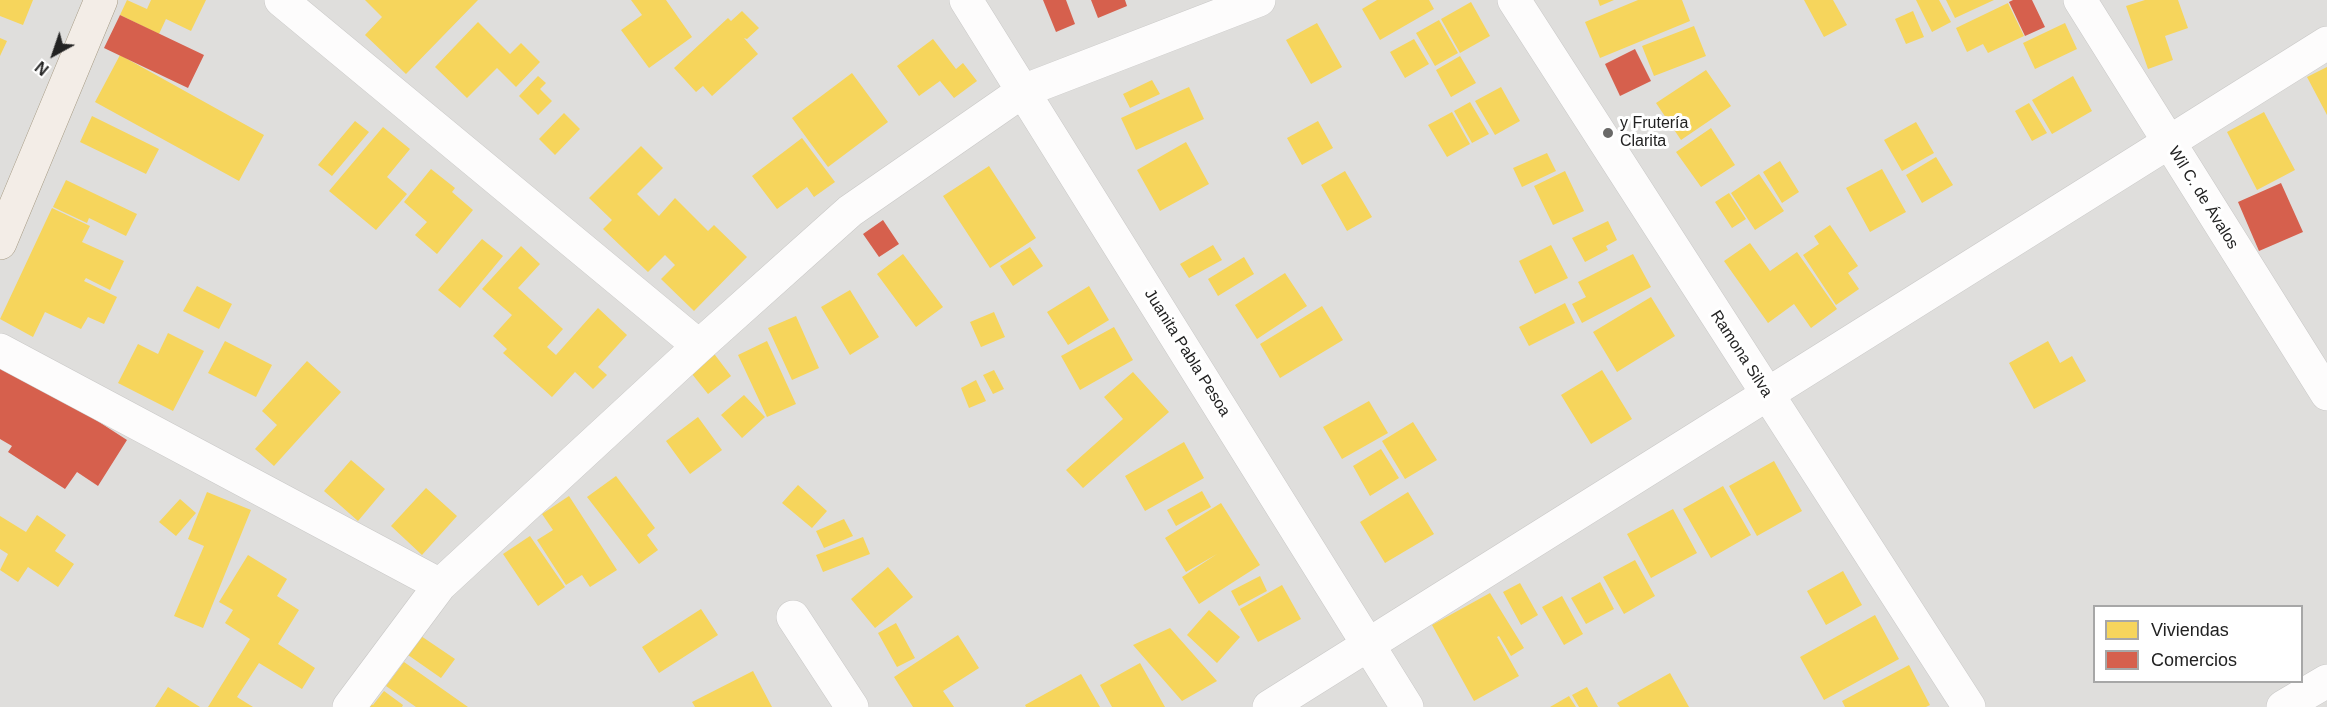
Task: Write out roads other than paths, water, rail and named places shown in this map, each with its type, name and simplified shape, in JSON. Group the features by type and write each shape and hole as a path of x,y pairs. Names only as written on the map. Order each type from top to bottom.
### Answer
{"main road":[{"path":"0,243 101,0"}],"street":[{"name":"Juanita Pabla Pesoa","path":"966,0 1407,707"},
{"path":"349,707 440,585 699,346 850,211 1023,91 1259,0"},
{"name":"Ramona Silva","path":"1514,0 1969,707"},
{"name":"Wil C. de Ávalos","path":"2079,0 2327,394"},
{"path":"298,5 699,346"},
{"path":"1269,707 2327,43"},
{"path":"0,350 440,585"},
{"path":"793,617 852,707"},
{"path":"2283,707 2327,681"}],"place":[{"name":"y Frutería Clarita","path":"1608,133"}]}
